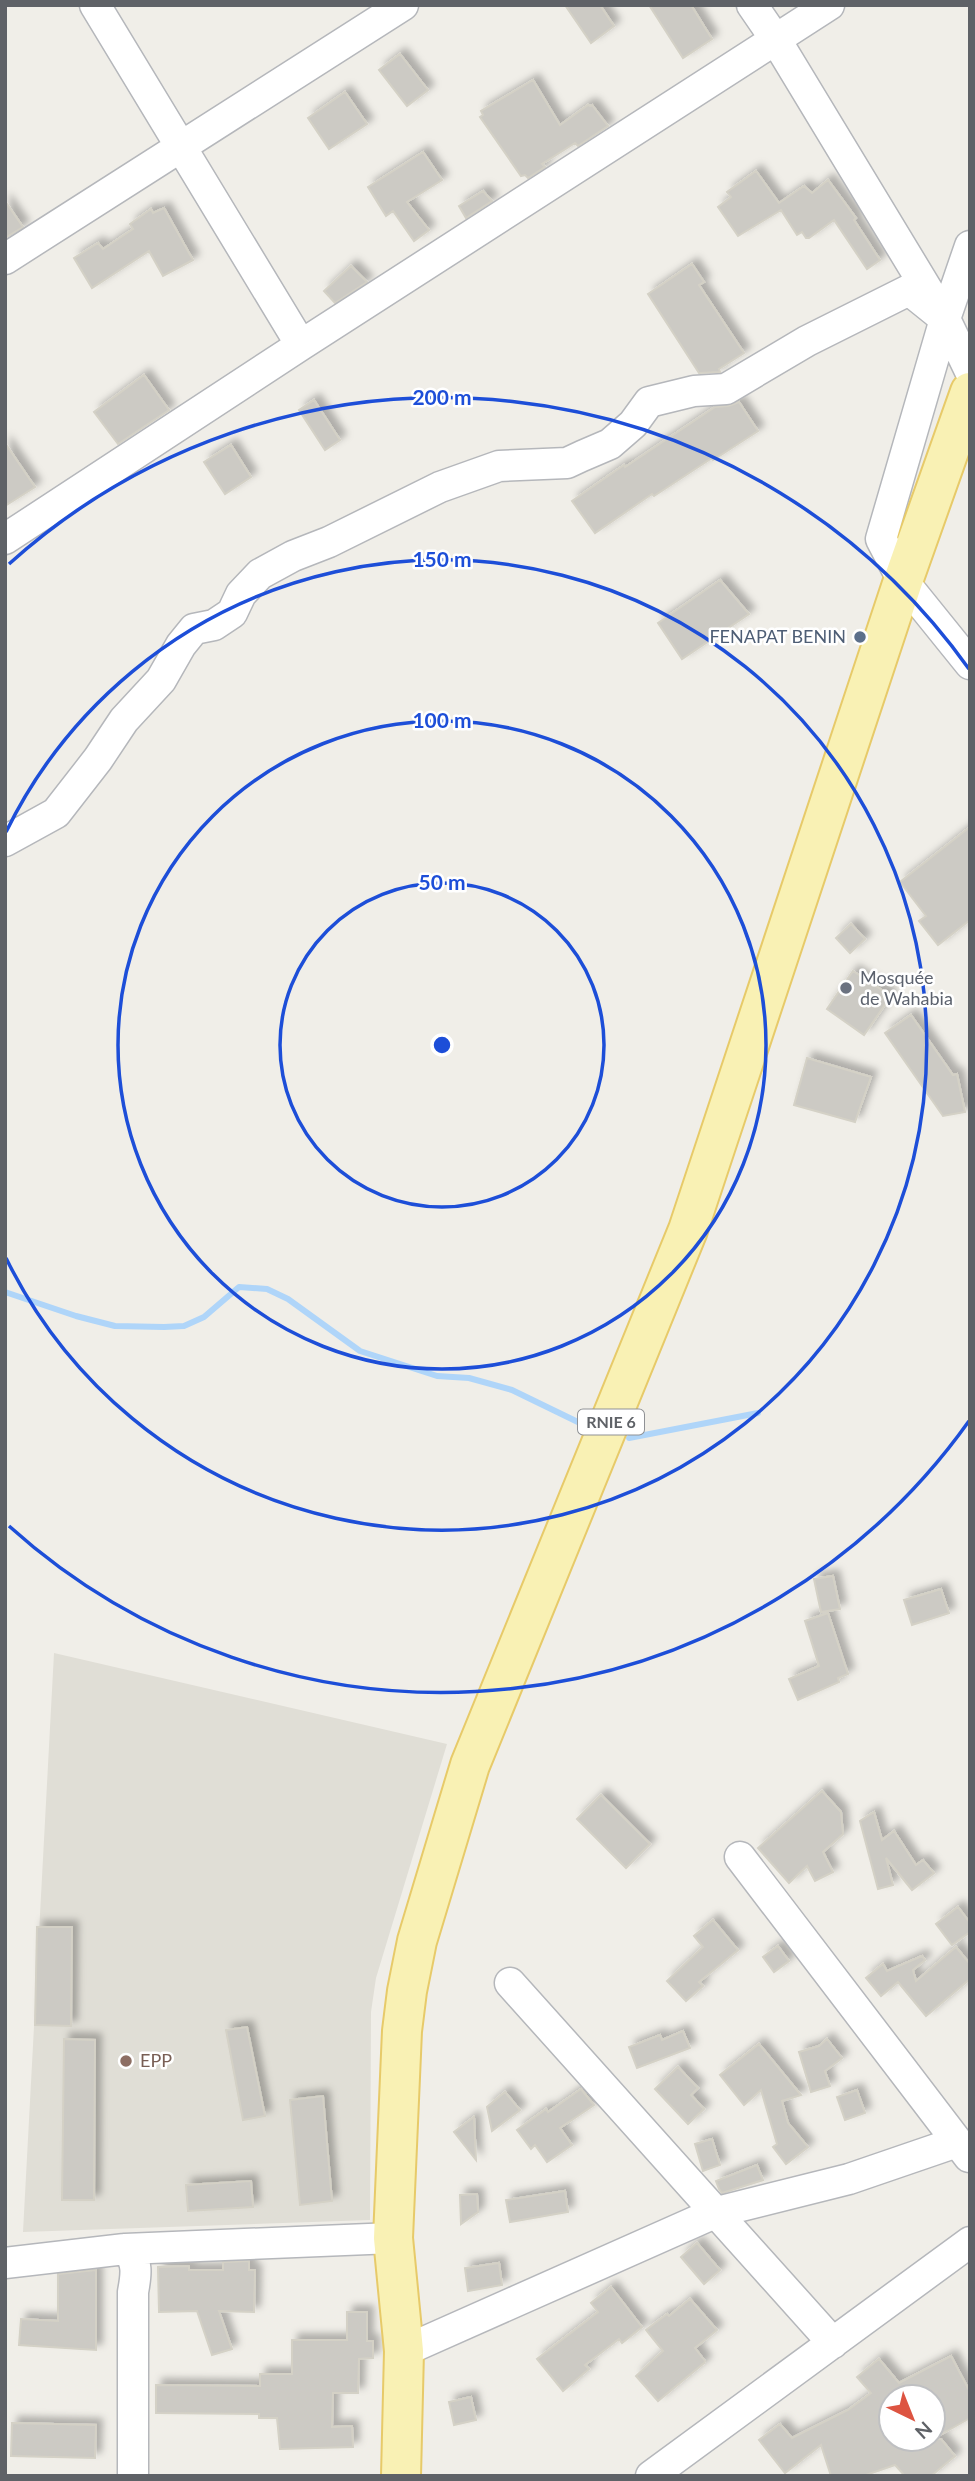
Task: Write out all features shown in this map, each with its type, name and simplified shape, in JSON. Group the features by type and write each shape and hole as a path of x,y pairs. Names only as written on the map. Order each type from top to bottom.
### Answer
{"main road":[{"name":"RNIE 6","path":"401,2476 404,2351 393,2238 401,2059 407,1991 417,1941 470,1765 688,1230 903,581 970,392"}],"street":[{"path":"95,5 301,345"},
{"path":"5,259 403,5"},
{"path":"752,5 776,40 945,319 970,371"},
{"path":"5,539 829,5"},
{"path":"970,246 945,319 881,538 903,581 970,664"},
{"path":"5,841 56,813 124,720 161,680 181,645 194,629 214,625 232,613 241,594 260,574 440,487 499,466 556,464 610,444 634,424 649,402 694,391 726,389 807,341 909,290 945,319"},
{"path":"404,2351 717,2212 964,2150 740,1857"},
{"path":"510,1983 833,2343"},
{"path":"5,2263 125,2249 393,2238"},
{"path":"651,2476 970,2242"},
{"path":"125,2249 136,2265 133,2292 133,2476"}],"shaded area":[{"path":"54,1653 447,1744 376,1978 371,2012 370,2220 23,2232"}],"building":[{"path":"565,5 600,5 614,26 591,43"},
{"path":"649,5 691,5 712,39 683,58"},
{"path":"400,54 428,90 407,106 379,70"},
{"path":"533,80 560,125 588,105 592,105 608,126 578,146 575,143 542,164 545,167 528,178 521,176 480,117 483,115 481,111"},
{"path":"345,92 367,124 329,149 308,118"},
{"path":"423,152 442,180 407,202 429,230 414,241 393,211 386,216 368,187"},
{"path":"756,171 779,203 804,186 812,193 828,180 856,218 854,220 880,260 867,269 834,220 809,238 802,232 797,235 781,210 738,236 718,207 731,197 727,192"},
{"path":"483,191 492,201 466,218 459,206"},
{"path":"5,201 23,227 5,238"},
{"path":"164,208 193,260 163,276 149,251 92,288 74,258 98,243 103,249 133,229 130,224 151,209 153,213"},
{"path":"692,264 704,282 699,285 744,353 719,369 720,372 699,373 648,294"},
{"path":"351,266 367,282 335,303 324,291"},
{"path":"144,375 169,410 118,444 94,412"},
{"path":"314,400 340,440 325,450 299,410"},
{"path":"739,402 758,431 654,496 652,494 595,533 572,501 715,407"},
{"path":"5,443 35,487 5,506"},
{"path":"231,445 251,477 225,494 204,462"},
{"path":"720,580 749,614 682,659 658,623"},
{"path":"970,827 970,920 938,945 919,921 926,916 900,882"},
{"path":"851,924 865,939 850,953 836,938"},
{"path":"853,971 891,996 864,1035 827,1009"},
{"path":"911,1015 953,1075 957,1074 965,1112 943,1116 885,1033"},
{"path":"807,1058 871,1077 855,1122 794,1105"},
{"path":"833,1576 840,1609 821,1612 814,1579"},
{"path":"941,1589 949,1613 912,1625 904,1600"},
{"path":"828,1613 848,1674 838,1678 839,1682 798,1700 789,1679 819,1666 805,1621"},
{"path":"822,1791 841,1812 843,1834 823,1852 833,1872 815,1881 807,1866 789,1883 758,1848"},
{"path":"601,1795 650,1844 626,1868 577,1819"},
{"path":"874,1812 882,1840 894,1831 916,1865 923,1860 934,1873 912,1890 886,1858 893,1885 878,1889 860,1821"},
{"path":"958,1907 970,1923 970,1932 952,1945 936,1924"},
{"path":"713,1920 738,1950 699,1982 703,1986 686,2001 667,1981 703,1947 694,1936"},
{"path":"37,1927 72,1927 71,2026 35,2025"},
{"path":"778,1946 789,1961 774,1972 763,1957"},
{"path":"956,1947 970,1964 970,1979 926,2016 898,1982 881,1996 866,1978 883,1964 887,1971 922,1956 925,1960 913,1970 916,1981"},
{"path":"247,2027 265,2116 243,2120 226,2030"},
{"path":"683,2031 690,2048 637,2068 629,2047 660,2035 662,2040"},
{"path":"64,2039 95,2040 94,2200 62,2200"},
{"path":"827,2039 842,2058 825,2071 830,2086 811,2092 799,2052 819,2046"},
{"path":"759,2044 801,2095 782,2101 788,2123 808,2147 786,2164 773,2147 777,2144 761,2090 744,2105 720,2075"},
{"path":"678,2067 698,2088 691,2095 704,2109 688,2124 655,2089"},
{"path":"581,2089 594,2105 560,2128 572,2145 547,2162 535,2145 531,2149 517,2130"},
{"path":"857,2090 865,2113 845,2120 837,2097"},
{"path":"505,2092 520,2110 492,2131 487,2107"},
{"path":"323,2096 332,2201 300,2205 290,2100"},
{"path":"474,2117 476,2160 454,2132"},
{"path":"712,2139 720,2165 703,2171 695,2144"},
{"path":"757,2165 763,2180 722,2193 719,2189 716,2181"},
{"path":"251,2181 253,2207 188,2211 186,2185"},
{"path":"565,2191 568,2212 510,2222 506,2200"},
{"path":"477,2194 478,2212 461,2224 460,2195"},
{"path":"697,2243 720,2270 704,2284 681,2257"},
{"path":"249,2261 249,2270 255,2270 254,2312 219,2311 232,2349 212,2355 197,2311 159,2312 158,2267 189,2266 189,2270 223,2270 223,2262"},
{"path":"499,2263 502,2285 468,2291 465,2268"},
{"path":"96,2270 96,2350 19,2345 21,2319 58,2321 58,2274"},
{"path":"611,2287 642,2327 622,2343 619,2339 585,2365 589,2369 563,2391 537,2359 598,2312 591,2303"},
{"path":"690,2299 717,2330 695,2348 704,2363 658,2401 636,2376 663,2351 646,2330"},
{"path":"347,2312 367,2312 367,2341 373,2341 373,2358 359,2359 358,2393 333,2393 332,2427 352,2426 353,2447 280,2449 277,2418 259,2418 259,2414 156,2413 156,2385 260,2386 260,2374 292,2374 292,2340 347,2340"},
{"path":"951,2356 970,2392 970,2418 947,2431 947,2383 899,2383"},
{"path":"879,2359 899,2383 877,2383 877,2453 947,2453 947,2446 955,2456 931,2476 905,2476 895,2465 863,2476 831,2476 821,2445 785,2473 759,2440 780,2424 792,2438 848,2410 871,2393 857,2377"},
{"path":"471,2397 476,2420 454,2425 449,2402"},
{"path":"12,2423 96,2425 95,2458 11,2456"}],"waterway":[{"path":"5,1292 115,1326 164,1327 184,1326 204,1317 239,1287 267,1289 288,1299 360,1351 437,1376 469,1378 512,1390 584,1425"},
{"path":"629,1438 758,1413"}],"place":[{"name":"FENAPAT BENIN","path":"860,637"},
{"name":"Mosquée de Wahabia","path":"846,988"},
{"name":"EPP","path":"126,2061"}]}
